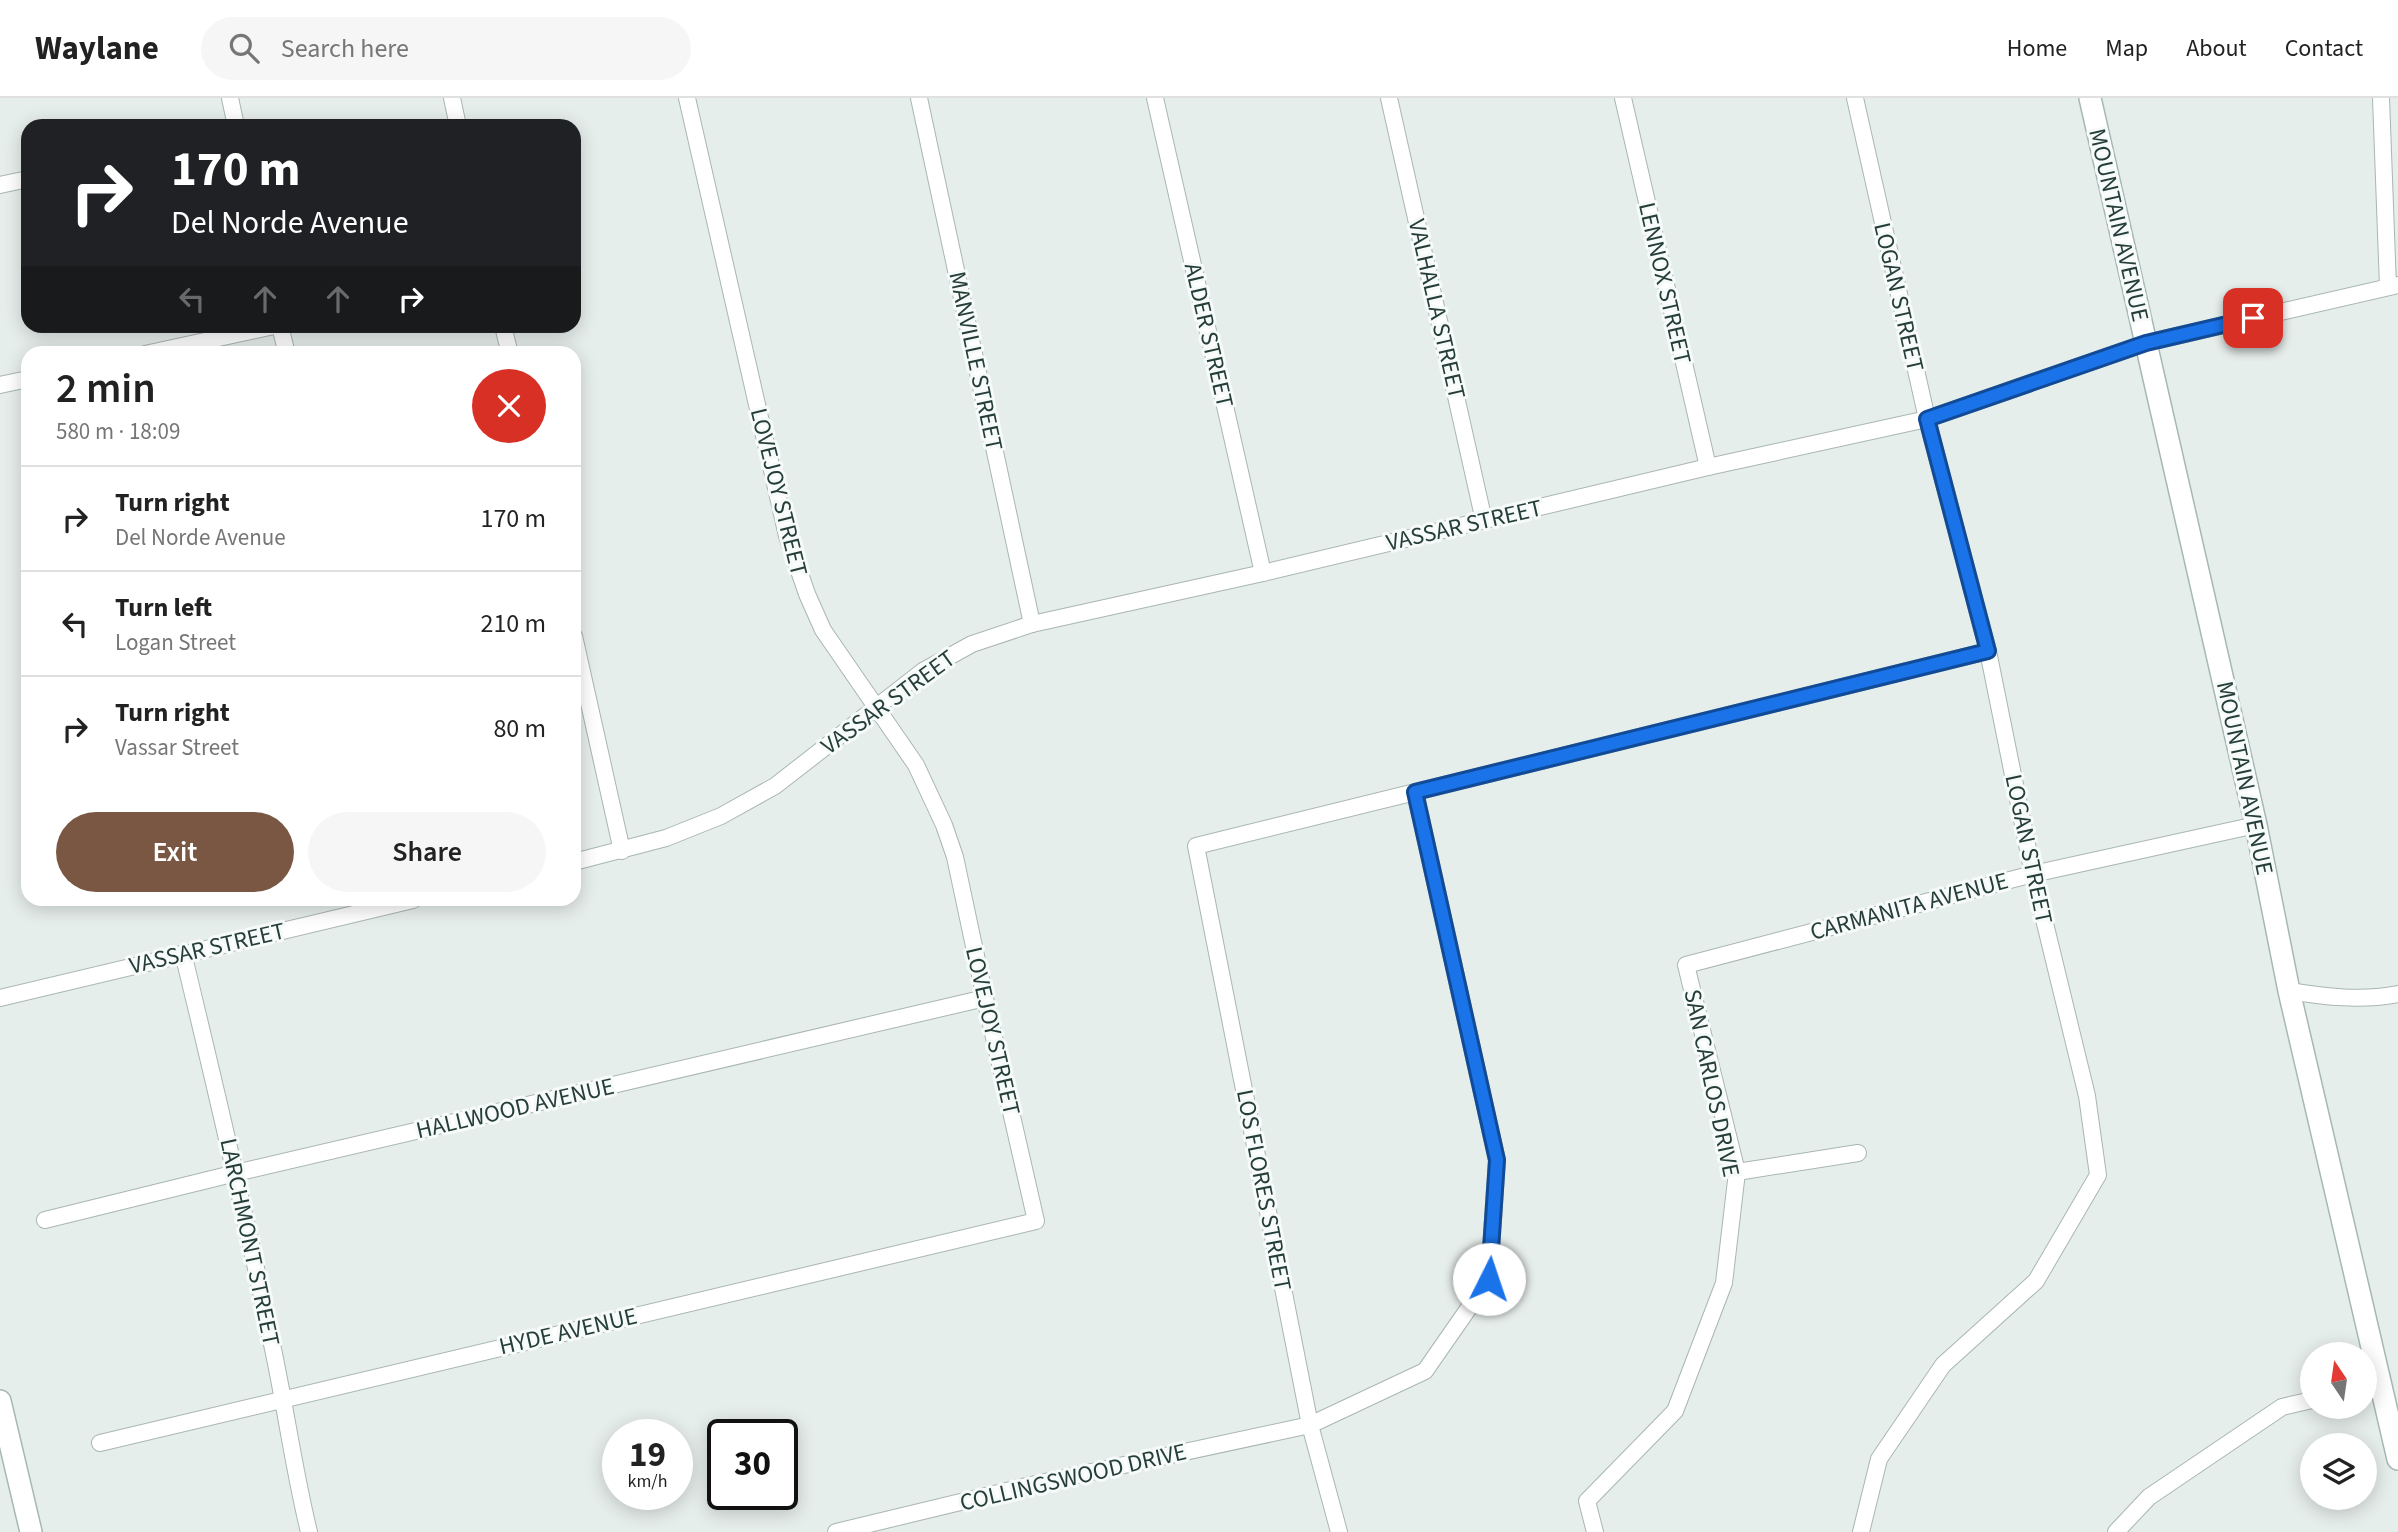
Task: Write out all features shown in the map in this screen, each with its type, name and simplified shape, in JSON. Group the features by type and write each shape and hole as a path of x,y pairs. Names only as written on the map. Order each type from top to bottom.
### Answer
{"street":[{"path":"230,98 234,119"},
{"path":"452,98 456,119"},
{"name":"LOVEJOY STREET","path":"687,98 787,536 823,630 916,765 944,825 955,857 1036,1221"},
{"name":"MANVILLE STREET","path":"919,98 1032,624"},
{"name":"ALDER STREET","path":"1155,98 1263,573"},
{"name":"VALHALLA STREET","path":"1389,98 1485,521"},
{"name":"LENNOX STREET","path":"1623,98 1708,467"},
{"name":"LOGAN STREET","path":"1854,98 1927,419 1988,651 2033,873 2087,1096 2098,1175 2036,1281 1943,1364 1879,1460 1861,1532"},
{"name":"MOUNTAIN AVENUE","path":"2090,98 2256,825 2363,1342"},
{"path":"2381,98 2393,286"},
{"path":"0,185 21,180"},
{"name":"VASSAR STREET","path":"581,860 667,838 721,816 775,786 923,671 972,643 1032,624 1263,573 1708,467 1927,419 2146,343 2393,286"},
{"path":"182,346 242,333"},
{"path":"0,385 21,380"},
{"path":"1415,792 1988,651"},
{"path":"581,667 622,851"},
{"name":"LOS FLORES STREET","path":"1339,1532 1310,1425 1196,846 1415,792"},
{"name":"COLLINGSWOOD DRIVE","path":"836,1532 1031,1485 1310,1425 1425,1371 1489,1279 1497,1160 1415,792"},
{"name":"CARMANITA AVENUE","path":"1686,965 2033,873 2256,825"},
{"name":"VASSAR STREET","path":"0,998 387,906"},
{"name":"LARCHMONT STREET","path":"183,953 236,1173 284,1398 295,1472 309,1532"},
{"name":"SAN CARLOS DRIVE","path":"1595,1532 1587,1501 1675,1411 1724,1283 1737,1172 1686,965"},
{"path":"2289,991 2337,998 2398,994"},
{"name":"HALLWOOD AVENUE","path":"45,1220 985,998"},
{"path":"1737,1172 1858,1153"},
{"name":"HYDE AVENUE","path":"100,1443 1036,1221"},
{"name":"MOUNTAIN AVENUE","path":"2377,1400 2398,1459"},
{"path":"0,1401 31,1532"},
{"path":"2116,1532 2150,1497 2282,1407 2300,1403"}],"route":[{"path":"1489,1279 1497,1160 1415,792 1988,651 1927,419 2146,343 2253,318"}]}
